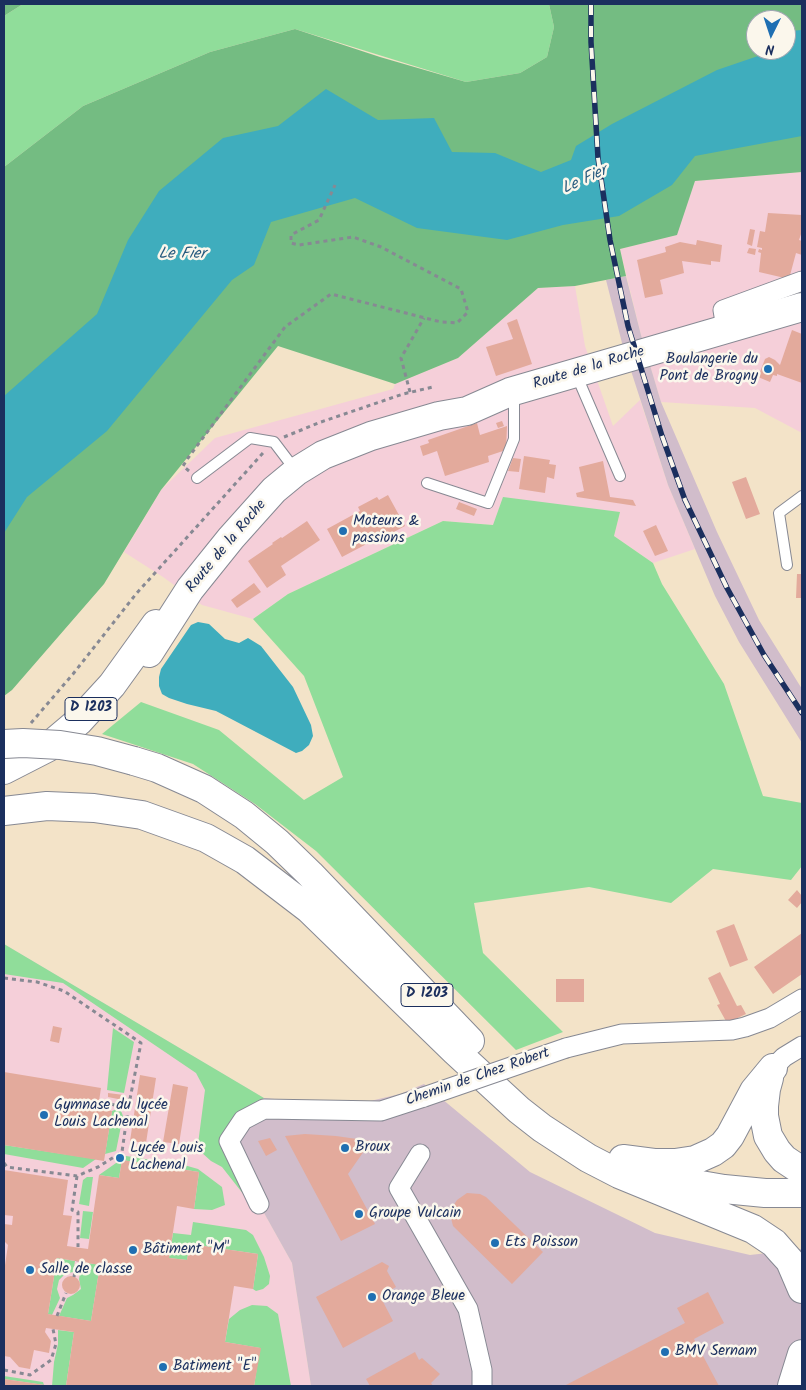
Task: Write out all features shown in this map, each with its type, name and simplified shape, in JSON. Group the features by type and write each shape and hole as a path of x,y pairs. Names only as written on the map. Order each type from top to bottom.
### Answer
{"main road":[{"name":"Route de la Roche","path":"4,785 37,768 66,749 93,726 115,702 139,669 190,589 231,538 274,490 292,465 320,439 366,421 436,400 468,395 512,392 802,307"},
{"name":"D 1203","path":"4,770 47,748 79,721 112,685 140,648 181,584 219,532 256,490 292,465"},
{"name":"D 1203","path":"4,744 23,743 68,746 97,751 157,768 204,789 244,815 271,836 491,1062 527,1096 628,1170 685,1198 719,1204 769,1209 802,1208"},
{"name":"D 1203","path":"4,811 48,806 94,808 142,815 206,838 245,860 309,909 455,1051 519,1110 571,1148 604,1167 661,1175 702,1186 751,1192 802,1192"},
{"path":"628,1170 654,1163 675,1163 695,1160 723,1145 730,1136 754,1091 773,1068"},
{"path":"773,1068 764,1098 765,1126 777,1152 802,1171"},
{"path":"628,1170 733,1220 774,1243 790,1261 802,1289"},
{"path":"792,1386 802,1354"}],"street":[{"path":"726,328 723,310 802,281"},
{"name":"Chemin de Chez Robert","path":"259,1204 229,1141 243,1120 264,1109 381,1111 566,1048 622,1034 745,1028 770,1018 802,999"},
{"path":"773,1068 784,1057 802,1046"},
{"path":"420,1154 399,1188 468,1309 482,1370 482,1386"}],"lane":[{"path":"576,373 620,476"},
{"path":"427,483 488,503 514,439 512,392"},
{"path":"197,478 250,438 274,442 292,465"},
{"path":"787,565 780,513 802,496"}],"path":[{"path":"197,478 183,466 197,445 285,327 331,294 441,322 457,323 468,312 461,290 381,247 354,236 299,245 291,243 291,235 319,220 335,185"},
{"path":"410,393 401,358 424,318"},
{"path":"4,978 37,982 64,992 141,1042 122,1152 98,1167 77,1176 7,1167 4,1163"},
{"path":"104,1102 128,1109"},
{"path":"77,1176 72,1210 78,1212 78,1247"},
{"path":"74,1277 77,1261"},
{"path":"57,1316 66,1293"},
{"path":"4,1370 30,1375 51,1360 56,1344 53,1329"}],"shaded area":[{"path":"802,172 802,433 755,408 661,402 641,335 620,249 676,235 695,181"},
{"path":"626,276 661,402 717,532 759,620 802,689 802,743 739,642 715,596 668,485 622,343 606,280"},
{"path":"575,286 585,346 613,426 640,400 668,485 695,549 653,563 614,536 620,512 493,525 443,521 288,594 253,619 202,605 124,552 161,490 215,438 393,389 395,384 458,358 538,288"},
{"name":"Lycée Louis Lachenal","path":"4,944 264,1098 226,1139 292,1263 311,1386 4,1386"},
{"path":"424,1084 530,1172 655,1233 750,1255 802,1249 802,1386 311,1386 292,1263 226,1139 264,1098 349,1106 400,1094"}],"green space":[{"path":"4,4 23,4 4,16"},
{"path":"23,4 549,4 554,27 547,57 520,73 466,82 295,29 210,52 83,106 4,167 4,16"},
{"path":"549,4 802,4 802,172 695,181 677,235 620,249 626,276 575,286 538,288 458,358 395,384 278,346 161,490 104,584 12,690 4,696 4,167 83,106 210,52 295,29 380,57 466,82 520,73 547,57 554,27"},
{"path":"503,497 620,512 614,536 653,563 662,584 724,684 763,796 802,803 802,866 791,880 713,869 671,903 589,887 474,903 483,953 563,1032 516,1050 316,851 255,804 193,764 102,734 141,702 219,730 304,800 343,777 304,676 253,619 288,594 443,521 493,525"},
{"path":"4,944 264,1098 226,1139 244,1195 222,1167 211,1161 201,1152 198,1144 205,1090 196,1073 63,983 4,974"},
{"path":"113,1028 134,1042 124,1093 107,1090"},
{"path":"117,1109 121,1111 123,1116 116,1151 105,1154 112,1111"},
{"path":"4,1145 96,1159 83,1168 4,1154"},
{"path":"126,1156 198,1169 222,1187 225,1205 212,1210 194,1209 199,1172 122,1160 119,1178 99,1175"},
{"path":"87,1177 93,1177 89,1206 79,1204 83,1180"},
{"path":"83,1211 93,1212 89,1239 80,1238"},
{"path":"193,1222 246,1230 253,1235 264,1257 270,1276 269,1284 263,1289 256,1291 253,1289 258,1254 190,1244 187,1260 169,1258 173,1233 191,1235"},
{"path":"57,1258 75,1261 73,1272 65,1274 59,1280 57,1289 60,1298 52,1315 48,1314"},
{"path":"82,1262 100,1265 91,1321 59,1316 67,1298 81,1289 79,1279"},
{"path":"252,1305 267,1306 278,1314 291,1386 254,1386 260,1348 225,1342 229,1319 240,1310"},
{"path":"58,1330 74,1332 66,1386 52,1386"},
{"path":"4,1376 43,1382 44,1385 4,1379"}],"water":[{"name":"Le Fier","path":"796,30 802,30 802,136 695,156 672,185 619,216 563,225 507,240 417,228 355,198 271,222 254,265 232,280 107,431 27,497 4,533 4,396 97,314 128,240 159,191 223,138 278,126 326,89 378,120 434,118 452,152 495,153 541,172 571,160 576,146 612,124 717,70 746,60 796,60"},
{"path":"198,622 209,624 225,639 239,643 248,638 261,646 293,687 311,725 313,736 309,745 302,751 296,753 216,711 187,704 162,694 159,686 161,669 191,625"}],"building":[{"path":"768,213 802,215 802,231 799,240 802,241 802,255 796,253 789,279 759,272 761,253 758,252 762,248 757,247 760,231 765,232"},
{"path":"750,229 755,230 752,246 747,244"},
{"path":"697,240 722,245 720,262 711,261 711,265 682,261 684,273 660,280 663,294 645,298 637,260 666,252 665,247 680,242 696,245"},
{"path":"749,248 756,249 755,255 747,253"},
{"path":"517,319 532,364 496,376 486,347 513,339 507,323"},
{"path":"792,330 802,334 802,383 777,374 777,376 773,375 770,382 758,377 765,359 769,357 780,365"},
{"path":"502,421 504,426 498,428 496,423"},
{"path":"477,423 480,435 507,426 506,450 488,456 489,462 445,476 437,451 423,456 420,446 429,443 428,440"},
{"path":"524,456 550,460 549,464 556,465 554,479 547,477 545,493 519,489"},
{"path":"513,458 521,459 519,472 508,471"},
{"path":"603,461 610,497 633,500 636,506 577,497 576,493 584,491 579,467"},
{"path":"746,477 760,514 746,519 732,482"},
{"path":"388,495 405,526 342,557 327,529 360,511 358,507 377,497 379,500"},
{"path":"459,502 477,509 474,516 456,509"},
{"path":"307,521 320,540 281,566 286,575 267,588 248,561"},
{"path":"656,525 668,551 655,556 643,531"},
{"path":"797,574 802,574 802,598 796,598"},
{"path":"254,583 261,592 237,608 231,600"},
{"path":"797,890 802,896 802,902 797,908 788,900"},
{"path":"734,924 748,960 730,967 716,931"},
{"path":"802,933 802,974 773,994 754,967"},
{"path":"720,972 737,1006 741,1005 746,1014 727,1023 717,1005 720,1004 708,978"},
{"path":"556,979 584,979 584,1002 556,1002"},
{"path":"53,1026 62,1028 59,1043 50,1041"},
{"name":"Gymnase du lycée Louis Lachenal","path":"4,1072 101,1088 98,1108 112,1111 104,1161 4,1145"},
{"path":"140,1075 156,1078 146,1143 130,1141"},
{"path":"173,1084 188,1087 179,1144 163,1142"},
{"path":"108,1093 124,1095 123,1100 108,1097"},
{"path":"305,1134 371,1141 348,1174 375,1224 341,1241 285,1136"},
{"path":"270,1138 277,1150 266,1156 258,1141"},
{"path":"122,1160 199,1172 194,1209 177,1206 169,1258 187,1260 190,1244 258,1254 253,1289 234,1286 225,1342 261,1348 254,1386 66,1386 74,1332 46,1328 45,1332 51,1341 49,1353 34,1350 30,1369 19,1367 10,1357 4,1356 4,1272 8,1245 4,1241 4,1224 12,1225 13,1216 4,1215 4,1170 68,1180 63,1215 72,1216 67,1246 88,1249 99,1175 119,1178","holes":["57,1258 100,1265 91,1321 48,1314"]},
{"path":"467,1193 480,1194 486,1197 543,1252 512,1284 453,1226 451,1209 457,1200"},
{"path":"382,1262 389,1266 387,1271 396,1287 380,1296 393,1321 343,1348 316,1297"},
{"path":"67,1276 75,1276 80,1281 78,1292 67,1294 62,1289 62,1281"},
{"name":"BMV Sernam","path":"708,1292 724,1323 694,1339 719,1386 564,1386 685,1323 677,1308"},
{"path":"415,1352 419,1360 422,1358 440,1374 431,1383 433,1386 370,1386 366,1379"},
{"path":"4,1379 45,1385 45,1386 4,1386"}],"railway":[{"path":"591,4 591,42 598,158 610,240 628,326 662,436 685,500 727,588 764,655 802,713"}],"place":[{"name":"Boulangerie du Pont de Brogny","path":"768,369"},
{"name":"Moteurs & passions","path":"343,531"},
{"name":"Gymnase du lycée Louis Lachenal","path":"44,1115"},
{"name":"Broux","path":"345,1148"},
{"name":"Lycée Louis Lachenal","path":"120,1158"},
{"name":"Groupe Vulcain","path":"359,1214"},
{"name":"Ets Poisson","path":"495,1243"},
{"name":"Bâtiment \"M\"","path":"133,1250"},
{"name":"Salle de classe","path":"30,1270"},
{"name":"Orange Bleue","path":"372,1297"},
{"name":"BMV Sernam","path":"665,1352"},
{"name":"Batiment \"E\"","path":"163,1367"}]}
